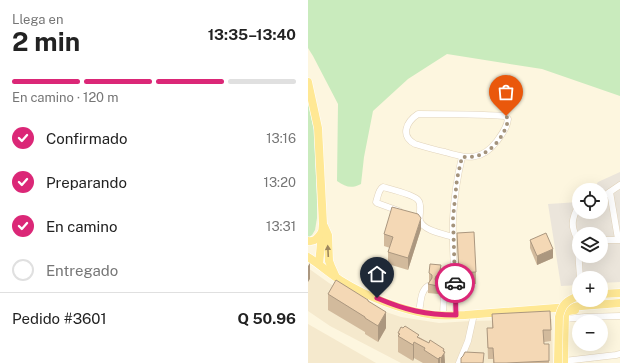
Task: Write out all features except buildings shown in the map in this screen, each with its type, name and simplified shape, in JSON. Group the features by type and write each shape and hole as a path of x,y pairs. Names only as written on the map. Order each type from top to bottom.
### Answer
{"main road":[{"path":"308,82 318,128 323,228 319,264"},
{"path":"308,241 317,240 323,228"},
{"path":"323,228 328,235 330,263 336,278"},
{"path":"308,257 336,278 363,292 393,305 419,312 456,315 572,305"},
{"path":"608,294 620,293"},
{"path":"562,362 559,317 562,307 572,299"},
{"path":"608,303 620,303"},
{"path":"562,362 565,314 566,312 575,310 578,307"}],"street":[{"path":"418,114 497,115 506,116 508,118 505,130 490,150 472,157 462,157 412,142 407,134 407,128 410,121 418,114"},
{"path":"456,315 453,218 457,179 462,157"},
{"path":"608,240 619,240 610,192 620,185"},
{"path":"406,213 377,203 380,189 383,187 418,199 421,222 426,228 453,237"},
{"path":"413,215 420,217"},
{"path":"419,312 422,292 428,286"},
{"path":"439,288 442,289 444,293 443,315"},
{"path":"459,363 468,341 474,314"},
{"path":"565,319 620,316"},
{"path":"562,362 620,354"}],"shaded area":[{"path":"620,172 620,282 608,283 608,271 572,271 572,285 561,286 548,204 572,202 572,219 608,219 608,183 597,183"},
{"path":"308,268 359,301 401,317 439,323 552,319 553,363 401,363 330,326 308,311"},
{"path":"308,324 376,363 308,363"}],"green space":[{"path":"308,0 620,0 620,96 542,69 447,54 408,79 373,111 364,157 361,184 351,187 346,186 337,181 338,104 308,48"},
{"path":"308,103 314,130 317,202 315,230 309,237 308,237"}],"way so far":[{"path":"455,283 453,218 457,179 462,157 472,157 490,150 502,135 508,124 508,118 506,116"}],"route":[{"path":"377,298 393,305 426,314 456,315 455,283"}]}
